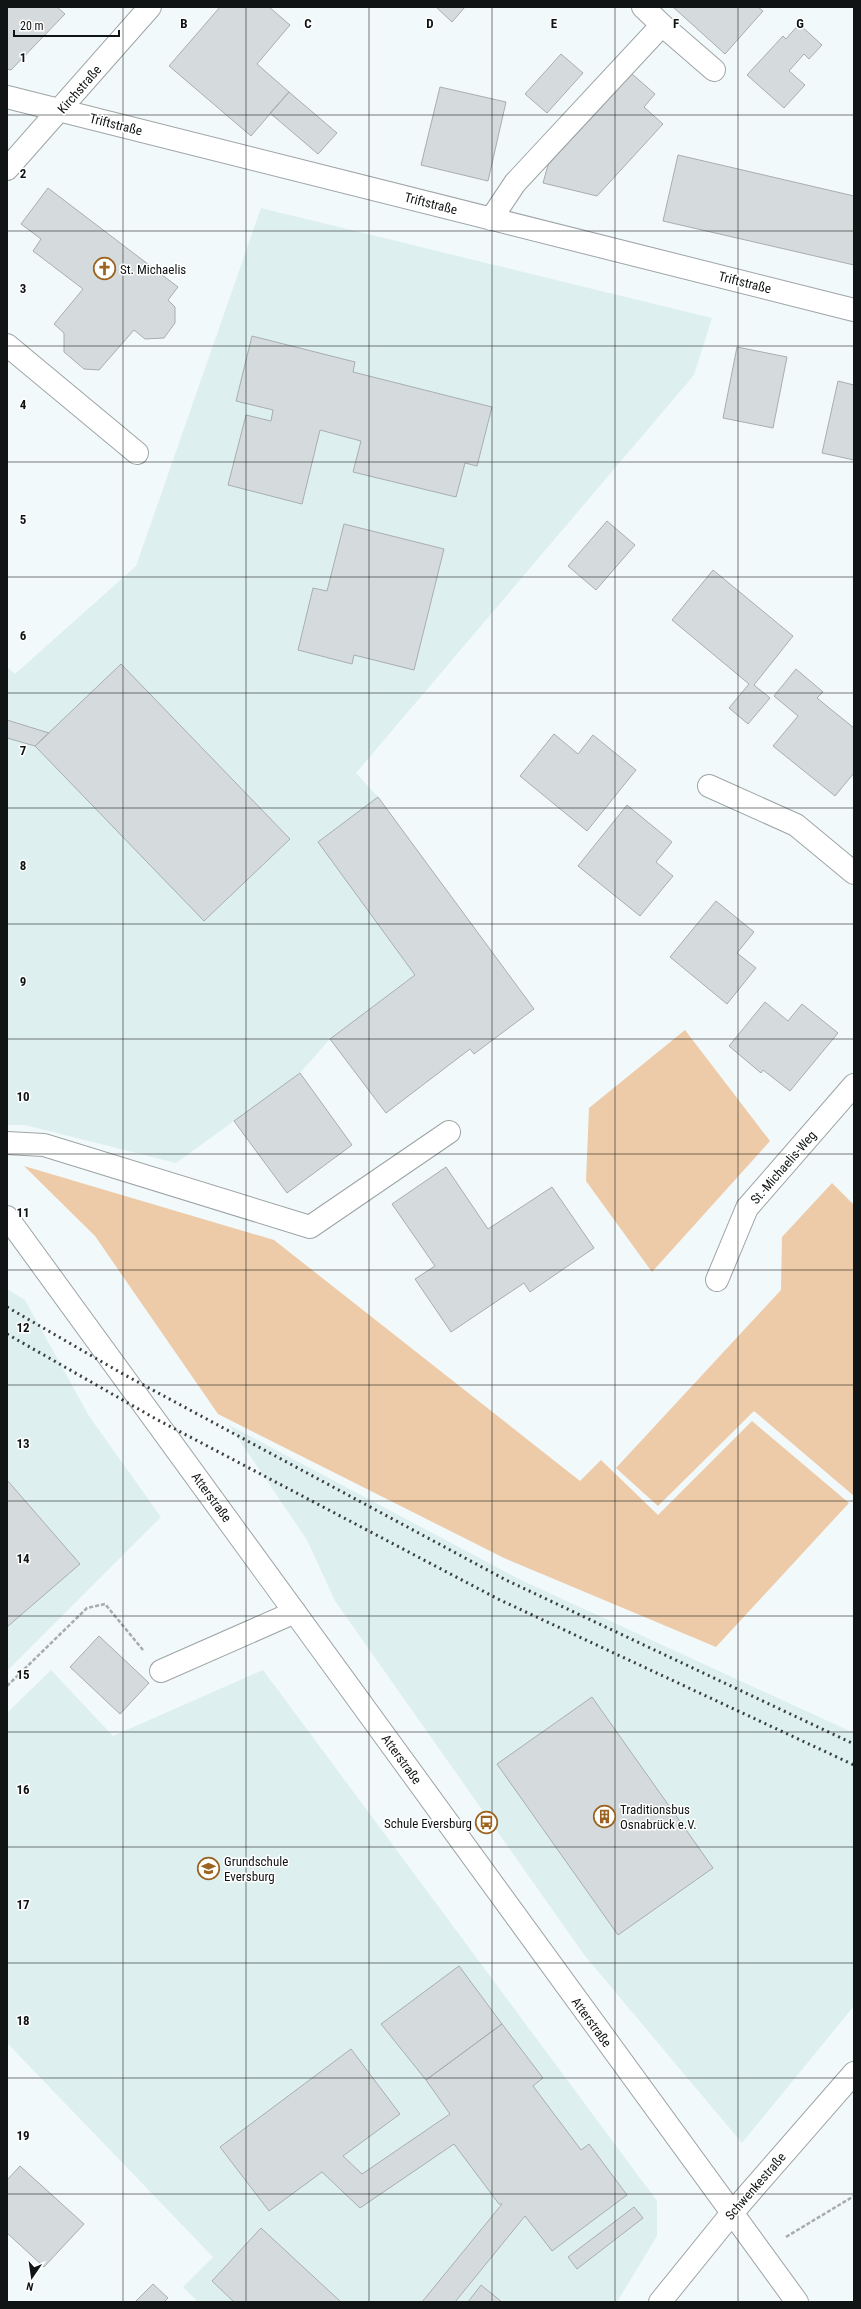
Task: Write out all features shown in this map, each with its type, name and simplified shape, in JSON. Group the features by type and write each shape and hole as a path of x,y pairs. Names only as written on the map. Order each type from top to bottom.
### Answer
{"street":[{"name":"Kirchstraße","path":"7,169 61,110 150,7"},
{"path":"643,7 714,70"},
{"path":"491,219 515,183 662,25"},
{"name":"Triftstraße","path":"7,97 854,310"},
{"path":"7,345 137,453"},
{"path":"709,786 796,825 854,873"},
{"name":"St.-Michaelis-Weg","path":"717,1280 747,1208 854,1085"},
{"path":"7,1143 44,1145 310,1227 449,1132"},
{"name":"Atterstraße","path":"7,1217 796,2302"},
{"path":"161,1671 295,1612"},
{"name":"Schwenkestraße","path":"660,2302 732,2213 854,2074"}],"path":[{"path":"7,1686 87,1608 105,1604 161,1671"},
{"path":"760,2252 854,2196"}],"shaded area":[{"path":"261,208 712,318 694,375 356,773 378,797 415,975 330,1039 300,1073 176,1163 25,1125 7,1125 7,667 15,674 136,566"},
{"path":"685,1030 770,1141 652,1272 586,1181 589,1108"},
{"path":"24,1166 274,1240 580,1481 601,1460 658,1515 752,1421 849,1503 716,1647 504,1558 218,1414 95,1236"},
{"path":"832,1183 854,1205 854,1496 754,1411 658,1506 616,1468 781,1290 782,1237"},
{"path":"7,1289 25,1300 89,1416 161,1517 7,1671"},
{"path":"229,1425 521,1580 854,1733 854,2006 742,2143 585,1956 335,1601 307,1540"},
{"name":"Grundschule Eversburg","path":"51,1670 113,1736 263,1670 657,2201 657,2236 617,2302 198,2302 183,2287 213,2257 7,2043 7,1713"}],"building":[{"path":"7,7 57,7 65,14 11,70 7,69"},
{"path":"220,7 269,7 290,25 257,64 289,92 251,136 169,66"},
{"path":"436,7 465,7 452,22"},
{"path":"673,7 758,7 763,11 725,54"},
{"path":"799,24 822,45 809,59 804,54 789,71 805,85 784,108 747,75 783,36 786,39"},
{"path":"561,54 583,73 547,113 525,94"},
{"path":"632,74 655,94 644,107 663,124 597,196 543,183 548,165"},
{"path":"440,87 506,102 488,181 421,165"},
{"path":"289,92 337,133 318,154 270,113"},
{"path":"678,155 854,196 854,265 663,221"},
{"name":"St. Michaelis","path":"48,188 178,287 168,300 175,307 175,323 164,338 145,339 134,330 99,370 84,369 64,352 64,333 54,324 83,289 33,251 41,239 21,224"},
{"path":"252,336 355,362 353,372 492,407 477,466 465,463 456,497 353,472 361,441 320,430 302,504 228,485 246,415 271,421 273,410 236,401"},
{"path":"737,347 787,357 773,428 723,418"},
{"path":"838,381 854,385 854,460 822,453"},
{"path":"607,521 635,545 596,590 568,566"},
{"path":"344,524 444,549 414,670 354,655 352,664 298,650 313,588 327,591"},
{"path":"713,570 793,636 754,685 770,698 748,724 729,708 749,684 672,620"},
{"path":"121,664 290,839 204,921 35,746"},
{"path":"796,669 823,692 817,698 854,728 854,773 835,796 773,746 798,716 774,696"},
{"path":"7,720 49,733 35,746 7,738"},
{"path":"554,734 578,754 593,735 636,770 587,831 520,776"},
{"path":"378,797 534,1009 474,1054 470,1049 386,1113 330,1039 415,975 318,842"},
{"path":"627,805 672,842 656,862 673,876 640,916 578,866"},
{"path":"716,901 754,932 737,953 756,968 727,1004 670,957"},
{"path":"765,1002 788,1021 802,1004 838,1033 790,1091 763,1070 761,1073 729,1046"},
{"path":"300,1073 352,1145 287,1193 234,1121"},
{"path":"446,1167 488,1229 552,1187 594,1248 530,1292 524,1283 451,1332 415,1279 435,1266 392,1204"},
{"path":"7,1480 80,1564 7,1627"},
{"path":"99,1636 149,1683 120,1714 70,1667"},
{"name":"Traditionsbus Osnabrück e.V.","path":"592,1697 713,1868 618,1935 497,1764"},
{"path":"459,1966 502,2024 426,2080 381,2024"},
{"path":"502,2024 543,2078 533,2086 581,2150 589,2144 627,2195 552,2251 525,2216 455,2302 422,2302 502,2204 499,2204 454,2144 360,2208 322,2172 269,2211 220,2147 351,2049 400,2114 343,2156 362,2174 450,2114 426,2080"},
{"path":"20,2166 84,2224 44,2267 7,2233 7,2180"},
{"path":"634,2207 643,2218 577,2269 568,2257"},
{"path":"261,2228 341,2302 234,2302 212,2281"},
{"path":"153,2284 168,2298 164,2302 135,2302"},
{"path":"481,2285 502,2302 468,2302"}],"railway":[{"path":"7,1307 123,1374 506,1580 854,1744"},
{"path":"7,1334 156,1419 498,1599 854,1765"}],"place":[{"name":"St. Michaelis","path":"105,269"},
{"name":"Traditionsbus Osnabrück e.V.","path":"605,1816"},
{"name":"Schule Eversburg","path":"487,1823"},
{"name":"Grundschule Eversburg","path":"209,1868"}]}
